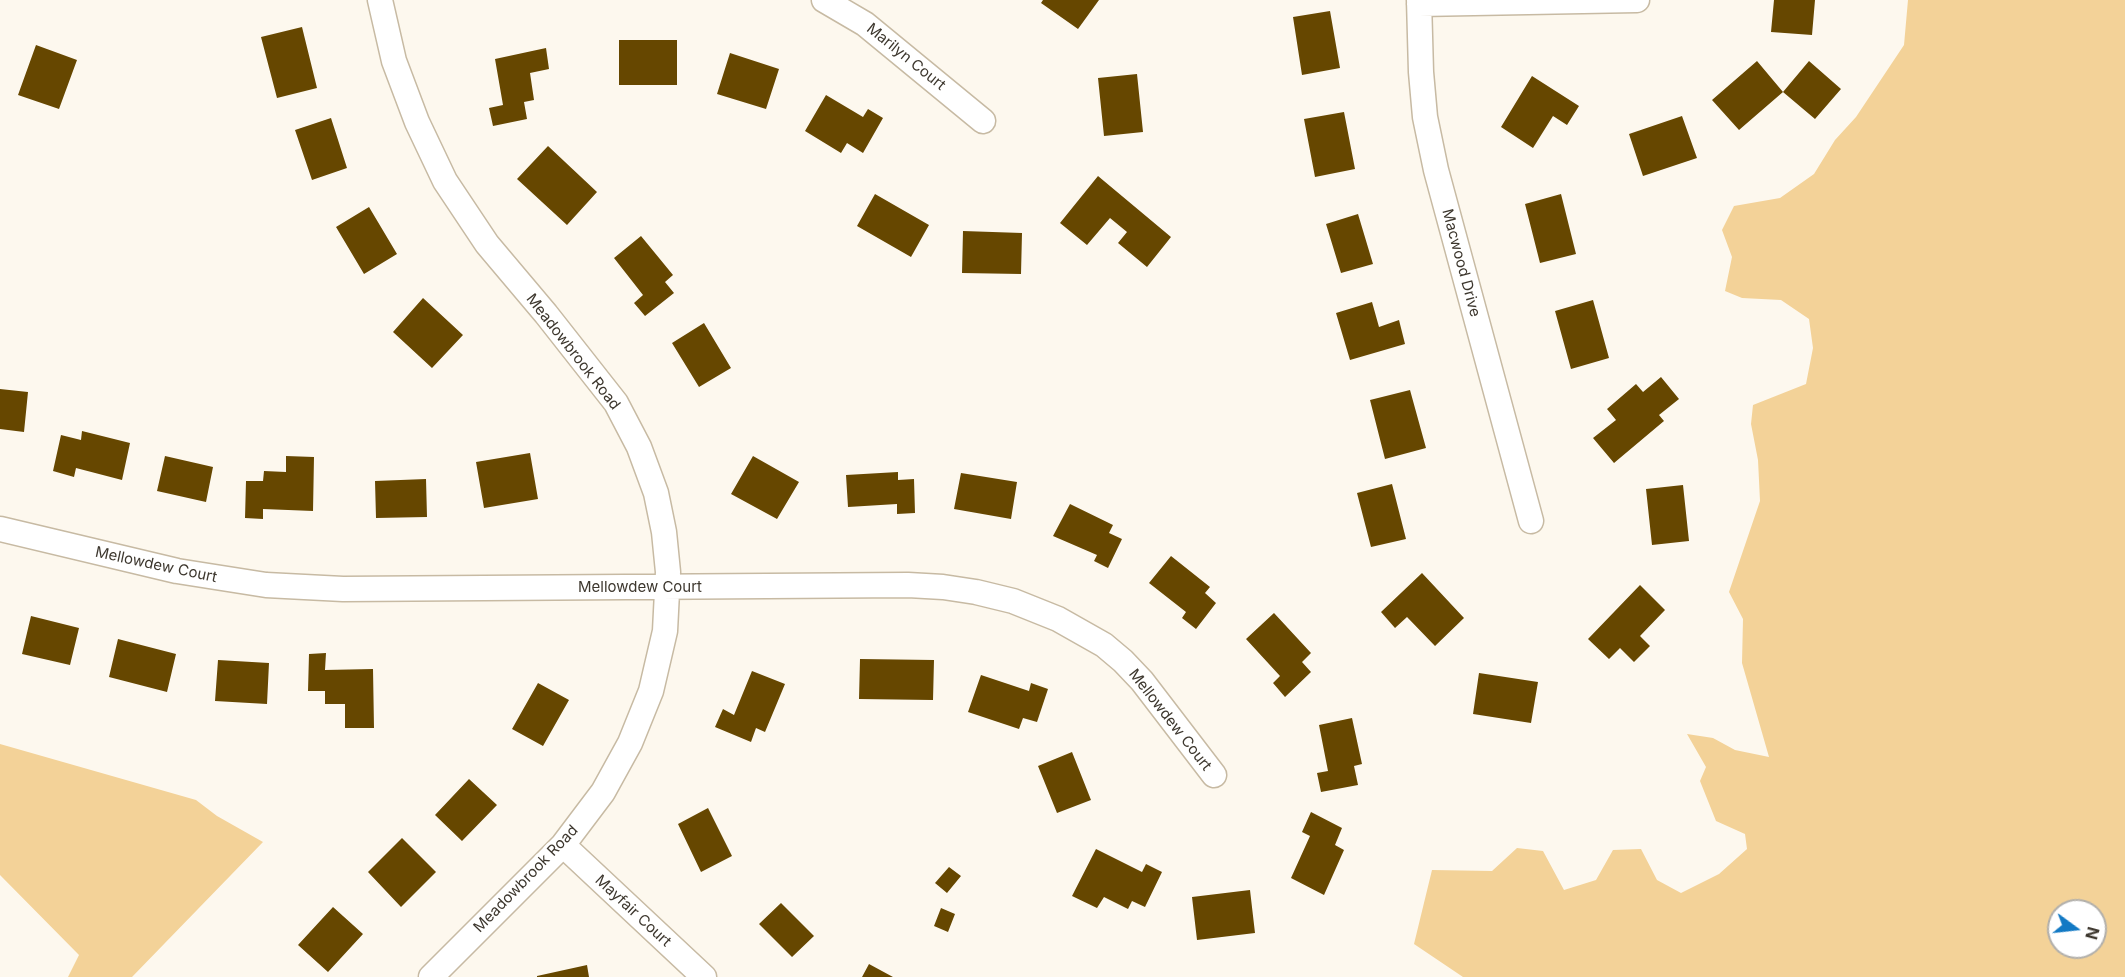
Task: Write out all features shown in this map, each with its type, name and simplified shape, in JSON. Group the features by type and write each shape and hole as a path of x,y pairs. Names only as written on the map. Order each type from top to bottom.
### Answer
{"street":[{"name":"Meadowbrook Road","path":"380,0 398,71 417,122 445,181 487,244 616,403 639,447 656,493 664,532 668,587 665,631 651,692 630,743 603,792 563,845 431,977"},
{"name":"Marilyn Court","path":"824,0 865,24 983,122"},
{"path":"1419,2 1637,0"},
{"name":"Macwood Drive","path":"1419,2 1420,72 1425,117 1436,170 1531,521"},
{"name":"Mellowdew Court","path":"0,529 177,571 266,585 343,589 908,585 943,587 1013,601 1081,630 1123,661 1142,681 1214,775"},
{"name":"Mayfair Court","path":"563,845 704,977"}],"shaded area":[{"path":"1908,0 2125,0 2125,977 1463,977 1414,944 1432,870 1492,871 1517,848 1543,851 1564,890 1596,880 1613,850 1641,849 1657,880 1681,893 1719,874 1747,849 1745,834 1716,821 1700,781 1706,767 1687,734 1713,738 1735,750 1769,757 1742,663 1743,619 1729,592 1760,501 1758,460 1751,424 1753,405 1806,384 1813,348 1809,319 1781,300 1742,298 1725,291 1732,257 1722,230 1734,206 1780,198 1814,174 1835,140 1856,117 1904,45"},
{"path":"0,744 196,800 217,816 263,842 132,977 68,977 79,955 0,875"}],"building":[{"path":"1043,0 1099,0 1078,29 1041,3"},
{"path":"1774,0 1815,0 1812,35 1771,32"},
{"path":"1330,11 1340,68 1302,75 1293,17"},
{"path":"302,27 317,88 277,98 261,37"},
{"path":"619,40 677,40 677,85 619,85"},
{"path":"36,45 77,60 59,109 18,95"},
{"path":"546,48 549,69 530,73 534,100 524,102 527,119 493,126 489,108 503,105 495,59"},
{"path":"730,53 779,69 766,109 717,94"},
{"path":"1757,61 1783,92 1739,130 1712,100"},
{"path":"1809,61 1841,89 1815,119 1783,92"},
{"path":"1137,74 1143,132 1104,136 1098,78"},
{"path":"1532,76 1579,106 1567,125 1553,116 1533,148 1501,127"},
{"path":"826,95 863,117 868,109 883,118 863,153 847,143 841,153 805,131"},
{"path":"1344,112 1355,169 1315,177 1304,119"},
{"path":"1682,116 1697,158 1643,176 1629,134"},
{"path":"331,118 347,168 312,180 295,130"},
{"path":"548,146 597,192 567,225 517,179"},
{"path":"1098,176 1171,237 1147,267 1118,243 1127,232 1110,218 1087,245 1060,223"},
{"path":"875,194 929,225 911,257 857,226"},
{"path":"1561,194 1576,254 1540,263 1525,204"},
{"path":"369,207 397,254 364,274 336,227"},
{"path":"1358,214 1373,264 1341,273 1326,224"},
{"path":"963,231 1022,233 1021,274 962,273"},
{"path":"641,236 673,275 665,282 674,293 645,316 634,303 643,295 614,258"},
{"path":"423,298 463,335 432,368 393,332"},
{"path":"1593,300 1609,358 1571,369 1555,311"},
{"path":"1372,302 1379,327 1399,320 1405,344 1350,360 1336,313"},
{"path":"704,323 731,368 699,387 672,343"},
{"path":"1661,377 1679,399 1659,415 1664,421 1614,463 1593,438 1616,420 1607,409 1636,384 1643,392"},
{"path":"0,389 28,392 24,432 0,429"},
{"path":"1410,390 1426,448 1385,459 1370,400"},
{"path":"82,431 130,443 122,480 76,468 74,477 53,471 61,435 81,440"},
{"path":"530,453 538,499 484,508 476,462"},
{"path":"165,456 213,467 206,502 157,491"},
{"path":"286,456 314,457 313,511 263,509 263,519 245,518 246,481 263,481 264,471 286,472"},
{"path":"753,456 799,482 777,519 731,494"},
{"path":"898,472 898,480 914,479 915,513 897,514 897,504 848,507 846,475"},
{"path":"961,473 1017,482 1011,519 954,509"},
{"path":"426,479 427,517 376,518 375,481"},
{"path":"1392,484 1406,539 1371,547 1357,493"},
{"path":"1683,485 1689,541 1652,545 1646,489"},
{"path":"1070,504 1113,525 1109,533 1122,539 1108,568 1094,561 1097,555 1053,536"},
{"path":"1171,556 1210,587 1205,593 1216,603 1196,629 1182,618 1186,612 1149,583"},
{"path":"1422,573 1464,618 1435,646 1407,617 1395,628 1381,612"},
{"path":"1640,585 1665,610 1640,636 1650,646 1634,662 1620,648 1609,659 1588,639"},
{"path":"1274,613 1311,653 1302,662 1311,672 1285,697 1273,683 1280,676 1246,639"},
{"path":"31,616 79,628 70,665 22,654"},
{"path":"118,639 176,654 167,692 109,677"},
{"path":"326,653 325,670 373,669 374,728 345,728 345,704 325,704 325,691 308,691 309,654"},
{"path":"860,659 934,660 933,700 859,699"},
{"path":"218,660 269,663 267,704 215,701"},
{"path":"752,671 785,684 765,732 756,728 751,742 715,727 723,709 734,715"},
{"path":"1479,673 1538,682 1531,723 1473,714"},
{"path":"981,675 1029,691 1031,683 1048,689 1037,722 1023,718 1019,729 968,712"},
{"path":"538,683 569,700 543,746 512,729"},
{"path":"1352,718 1362,764 1354,766 1358,785 1321,792 1317,773 1328,771 1319,725"},
{"path":"1072,752 1091,800 1057,813 1038,766"},
{"path":"469,779 497,805 462,841 435,815"},
{"path":"708,808 732,856 701,872 678,824"},
{"path":"1311,812 1342,828 1335,845 1344,850 1324,895 1291,878 1310,836 1302,832"},
{"path":"402,838 436,872 401,907 368,872"},
{"path":"1096,849 1142,872 1146,864 1162,872 1145,907 1132,901 1128,909 1104,897 1097,908 1072,896"},
{"path":"949,867 961,876 947,893 935,883"},
{"path":"1250,890 1255,933 1197,940 1192,897"},
{"path":"781,903 814,936 792,957 759,924"},
{"path":"333,907 363,934 328,972 298,945"},
{"path":"941,908 955,914 948,932 934,926"},
{"path":"869,964 893,977 862,977"},
{"path":"587,965 589,977 537,977 537,976"}]}
